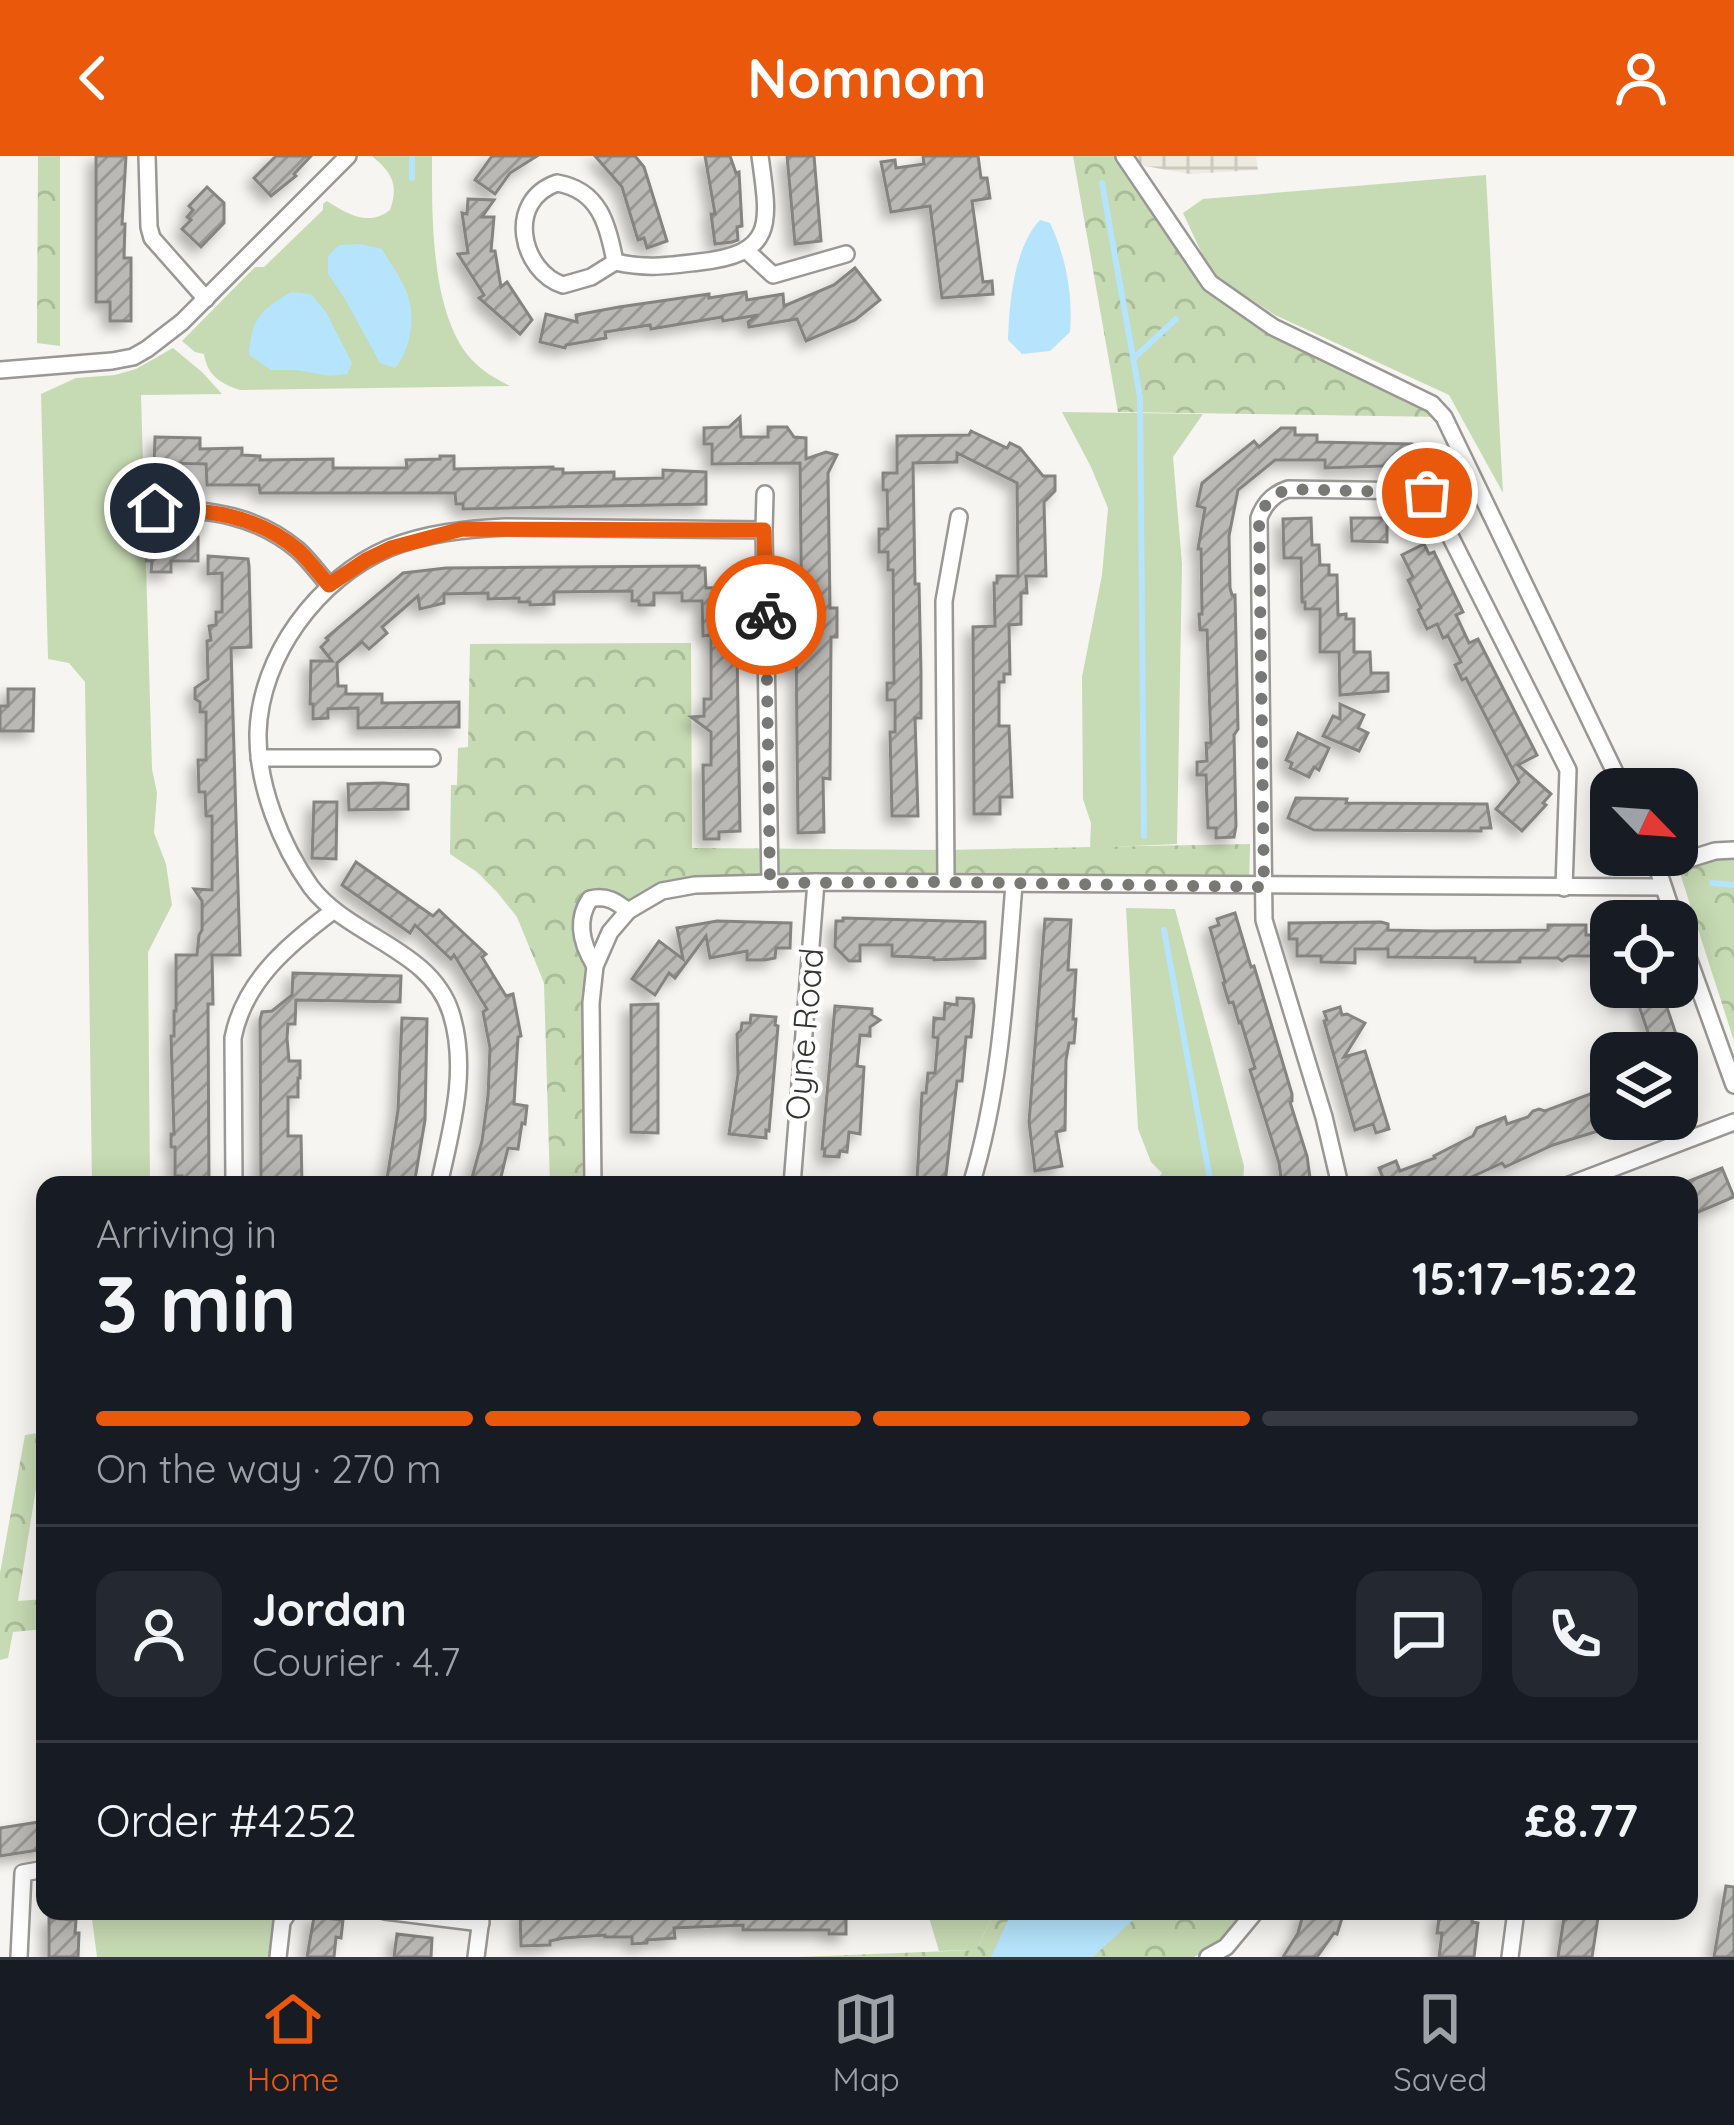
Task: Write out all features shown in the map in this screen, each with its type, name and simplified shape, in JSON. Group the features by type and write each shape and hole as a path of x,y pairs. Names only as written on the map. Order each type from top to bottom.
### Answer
{"street":[{"path":"147,156 152,238 206,298"},
{"path":"147,178 157,156"},
{"path":"0,370 112,362 133,356 168,335 348,156"},
{"path":"615,262 611,238 587,194 557,183 541,188 529,202 525,236 540,272 563,285 592,277 615,262 644,268 730,259 752,246 763,228 766,203 760,156"},
{"path":"1124,156 1210,283 1273,327 1432,404 1444,417 1613,768"},
{"path":"752,246 773,275 846,254"},
{"path":"1338,1176 1264,920 1259,518 1267,502 1288,489 1421,491 1432,498 1568,770 1564,888"},
{"path":"765,494 770,883"},
{"path":"155,508 241,518 299,551 329,585"},
{"path":"946,882 944,601 959,518"},
{"path":"441,1176 458,1086 451,1011 419,968 333,911 299,869 283,838 259,758 262,700 275,664 292,632 329,585 391,548 462,529 764,530"},
{"path":"259,758 432,758"},
{"path":"1698,854 1734,850"},
{"path":"1659,876 1668,900"},
{"path":"593,1176 595,966 610,932 628,911 662,891 695,885 816,882 1663,887"},
{"name":"Oyne Road","path":"793,1176 816,882"},
{"path":"973,1176 1003,1020 1014,884"},
{"path":"595,966 584,947 581,916 585,904 606,898 628,911"},
{"path":"234,1176 236,1020 263,974 333,911"},
{"path":"1698,985 1734,1085"},
{"path":"1593,1176 1734,1122"},
{"path":"20,1957 17,1874 36,1871"},
{"path":"278,1957 283,1920"},
{"path":"476,1957 481,1920"},
{"path":"1208,1957 1226,1947 1248,1920"},
{"path":"1510,1957 1515,1920"}],"shaded area":[{"path":"1135,156 1256,156 1258,170 1189,174 1140,165"}],"green space":[{"path":"38,156 60,156 60,346 37,343"},
{"path":"372,156 432,156 436,262 448,316 471,359 510,386 240,390 221,382 208,368 204,354 182,341 255,267 264,267 327,201 366,218 390,210 392,180"},
{"path":"1073,156 1124,156 1210,283 1444,417 1118,412"},
{"path":"1486,175 1503,493 1449,395 1275,315 1211,273 1183,213 1203,199"},
{"path":"173,348 222,394 141,395 152,769 157,793 154,833 166,864 172,905 148,952 150,1176 92,1176 85,682 69,663 48,659 41,394 76,378 136,369"},
{"path":"1062,412 1203,414 1173,457 1182,564 1177,844 1090,848 1091,823 1083,799 1082,677 1102,575 1108,508"},
{"path":"691,643 692,848 946,850 1250,844 1249,887 695,885 628,911 597,897 581,916 595,966 593,1176 550,1176 544,983 517,917 477,872 450,854 451,785 457,785 458,748 468,747 470,644"},
{"path":"1734,858 1734,1041 1698,929 1698,900 1689,900 1681,876 1698,876 1698,862"},
{"path":"1126,908 1175,909 1243,1176 1160,1176 1138,1129"},
{"path":"36,1433 36,1488 18,1601 36,1600 36,1630 13,1632 8,1658 0,1660 0,1573 25,1435"},
{"path":"92,1920 274,1920 271,1957 97,1957"},
{"path":"930,1920 991,1920 976,1950 939,1951"},
{"path":"991,1920 1240,1920 1218,1944 1194,1957 798,1957 976,1950"}],"water":[{"path":"1040,220 1050,223 1064,263 1070,332 1050,351 1022,354 1008,340 1012,293 1024,245"},
{"path":"339,245 382,249 410,302 408,343 395,368 380,363 328,274 328,256"},
{"path":"291,292 311,294 326,312 352,363 347,374 271,370 249,355 260,316"},
{"path":"1008,1920 1133,1920 1093,1957 991,1957"}],"building":[{"path":"96,156 126,156 122,224 124,258 131,258 131,321 110,321 110,302 96,302"},
{"path":"276,156 311,156 271,196 254,178"},
{"path":"492,156 537,156 510,173 495,194 475,180"},
{"path":"595,156 635,156 644,167 667,241 647,248 644,238 638,240 622,187"},
{"path":"705,156 730,156 739,172 742,226 737,227 738,240 715,244"},
{"path":"787,156 814,156 821,241 795,244"},
{"path":"923,156 978,156 990,198 972,201 983,282 992,281 993,294 942,298 930,206 891,212 881,162 895,160 896,168 924,164"},
{"path":"207,187 224,203 224,223 201,247 182,229 191,220 189,206"},
{"path":"468,199 494,200 482,217 494,217 491,251 495,251 501,287 507,282 532,320 520,334 479,298 484,295 458,254 468,253 462,213 467,214"},
{"path":"855,268 880,300 855,320 806,341 797,319 749,327 748,322 758,315 605,332 606,338 565,348 540,342 546,314 577,322 576,315 619,307 746,292 747,300 783,294 784,306 834,285"},
{"path":"740,417 741,437 768,437 768,427 787,427 794,437 806,438 806,459 826,452 837,455 828,473 830,608 837,608 837,637 831,637 830,779 823,778 824,832 798,833 800,463 712,464 712,444 704,444 704,428 729,427"},
{"path":"1281,428 1295,428 1295,435 1317,435 1317,442 1412,444 1412,465 1325,468 1325,460 1275,460 1238,490 1229,536 1230,588 1235,595 1236,826 1234,837 1216,838 1216,828 1208,828 1206,775 1197,775 1197,762 1207,761 1206,743 1211,743 1207,630 1200,630 1199,614 1198,549 1205,508 1197,506 1202,483 1254,441 1259,447"},
{"path":"971,431 1007,448 1010,443 1020,448 1043,476 1055,476 1055,491 1044,502 1046,576 1026,576 1021,624 1009,625 1010,674 999,682 999,726 1009,726 1012,797 1000,797 1000,814 974,814 973,627 995,626 997,576 1018,576 1017,483 957,453 957,462 913,463 921,673 921,718 915,718 918,816 892,816 890,732 895,732 895,700 887,700 887,683 894,683 893,570 888,570 888,552 879,552 879,529 888,529 883,473 897,473 897,436 969,435"},
{"path":"155,437 200,438 200,449 242,448 242,455 260,456 260,460 333,459 333,468 407,468 406,460 454,456 454,469 553,467 563,473 614,472 614,479 663,478 663,470 706,472 706,504 463,509 463,504 456,504 455,493 260,493 259,485 207,485 206,464 154,463"},
{"path":"1311,518 1312,545 1319,545 1320,565 1329,565 1329,575 1337,575 1338,615 1354,619 1354,652 1370,652 1371,673 1388,673 1388,691 1340,695 1339,652 1320,652 1320,609 1305,609 1302,602 1301,558 1284,558 1283,519"},
{"path":"1351,518 1387,518 1387,542 1352,541"},
{"path":"146,535 198,537 198,561 171,561 171,572 151,572"},
{"path":"1424,544 1429,554 1434,552 1463,612 1456,615 1469,643 1478,639 1537,755 1518,765 1551,794 1522,831 1496,809 1519,782 1466,678 1462,680 1455,665 1461,662 1448,636 1443,638 1437,624 1427,629 1418,610 1408,580 1413,577 1402,555"},
{"path":"208,556 248,559 251,647 231,648 240,955 212,955 209,1176 175,1176 171,1036 176,955 197,955 202,901 194,889 212,890 212,816 206,816 205,792 199,792 198,760 206,760 206,712 200,712 195,699 195,688 208,679 209,626 216,625 216,612 222,612 222,573 208,574"},
{"path":"446,568 705,568 706,588 736,587 740,831 704,839 703,765 711,765 711,732 691,717 704,716 704,699 711,699 711,635 703,636 702,601 682,601 682,593 654,593 654,605 632,601 632,591 554,592 554,604 530,605 519,598 488,599 488,593 444,594 444,603 420,609 418,596 382,627 387,633 369,649 362,642 337,663 338,686 346,686 346,694 382,694 382,703 459,702 459,727 358,728 358,708 328,709 328,718 313,719 311,661 332,661 321,647 326,638 403,573"},
{"path":"8,689 34,689 33,731 0,731 0,706 8,706"},
{"path":"1340,704 1364,715 1358,728 1368,733 1359,751 1323,736 1333,716 1340,719"},
{"path":"1298,733 1329,748 1319,770 1314,767 1309,777 1290,768 1292,763 1286,760"},
{"path":"348,784 408,785 408,809 349,810"},
{"path":"1296,798 1487,804 1491,828 1314,830 1288,818"},
{"path":"314,802 337,802 336,859 312,858"},
{"path":"356,862 433,916 439,910 486,954 482,957 506,996 513,994 521,1036 514,1104 527,1106 518,1149 508,1148 501,1176 472,1176 488,1096 490,1048 483,1012 487,1009 454,955 451,959 415,925 410,933 342,885"},
{"path":"1235,913 1292,1094 1290,1102 1310,1176 1281,1176 1250,1070 1255,1068 1223,983 1210,928 1219,925 1217,919"},
{"path":"1045,919 1071,920 1068,970 1076,970 1076,1019 1074,1043 1069,1043 1066,1060 1065,1130 1056,1132 1062,1166 1035,1171 1029,1122"},
{"path":"717,921 791,923 790,948 776,948 775,958 765,960 747,960 747,951 710,958 706,936 675,978 669,973 655,995 632,979 659,941 683,959 677,928"},
{"path":"836,921 985,922 985,958 892,956 892,945 860,945 860,961 849,961 835,947"},
{"path":"1381,922 1388,924 1388,930 1432,931 1586,925 1590,956 1475,962 1475,958 1388,957 1388,949 1355,949 1355,963 1321,962 1321,956 1297,956 1297,939 1289,939 1289,923"},
{"path":"293,973 401,976 400,1002 296,1000 295,1024 288,1024 287,1038 289,1061 300,1061 300,1078 298,1097 288,1097 288,1136 301,1136 302,1176 261,1176 260,1020 262,1012 272,1011 292,995"},
{"path":"957,998 973,999 971,1037 966,1037 962,1081 957,1081 946,1176 917,1176 922,1093 926,1093 928,1073 935,1073 938,1038 933,1037 934,1018 944,1019 945,1003 957,1005"},
{"path":"658,1004 658,1133 631,1132 631,1005"},
{"path":"835,1006 872,1009 880,1020 870,1027 870,1036 860,1035 857,1066 864,1067 860,1134 849,1132 847,1152 840,1151 839,1157 824,1156 822,1149"},
{"path":"1340,1007 1342,1015 1365,1023 1344,1057 1365,1051 1389,1129 1376,1133 1373,1124 1355,1130 1324,1021 1324,1012"},
{"path":"1640,1008 1667,1008 1675,1032 1648,1032"},
{"path":"751,1015 776,1017 778,1026 766,1138 729,1134 738,1074 737,1034 742,1023 750,1023"},
{"path":"402,1018 427,1019 425,1120 416,1176 387,1176 398,1110"},
{"path":"1590,1094 1590,1133 1474,1176 1382,1176 1379,1168 1396,1161 1400,1171 1435,1158 1473,1136 1477,1128 1505,1117 1507,1124"},
{"path":"1722,1168 1734,1197 1698,1212 1698,1177"},
{"path":"36,1822 36,1850 0,1856 0,1828"},
{"path":"1726,1886 1734,1887 1734,1957 1714,1957"},
{"path":"49,1920 76,1920 78,1957 49,1957"},
{"path":"313,1920 343,1920 334,1957 307,1957"},
{"path":"520,1920 846,1920 846,1934 743,1930 743,1925 674,1928 675,1938 647,1943 632,1944 632,1937 605,1935 521,1946"},
{"path":"1302,1920 1341,1920 1337,1934 1317,1957 1283,1957"},
{"path":"1439,1920 1478,1923 1474,1957 1439,1957 1442,1933 1437,1933"},
{"path":"1564,1920 1598,1920 1592,1957 1558,1957"},
{"path":"397,1934 432,1938 431,1957 394,1957"}],"waterway":[{"path":"412,156 412,178"},
{"path":"1102,183 1140,397 1144,836"},
{"path":"1135,357 1176,319"},
{"path":"1712,883 1734,885"},
{"path":"1164,930 1209,1176"}],"way so far":[{"path":"766,615 770,883 1264,887 1262,508 1288,489 1427,493"}],"route":[{"path":"155,508 218,512 262,527 299,551 329,585 391,548 462,529 764,530 766,615"}]}
